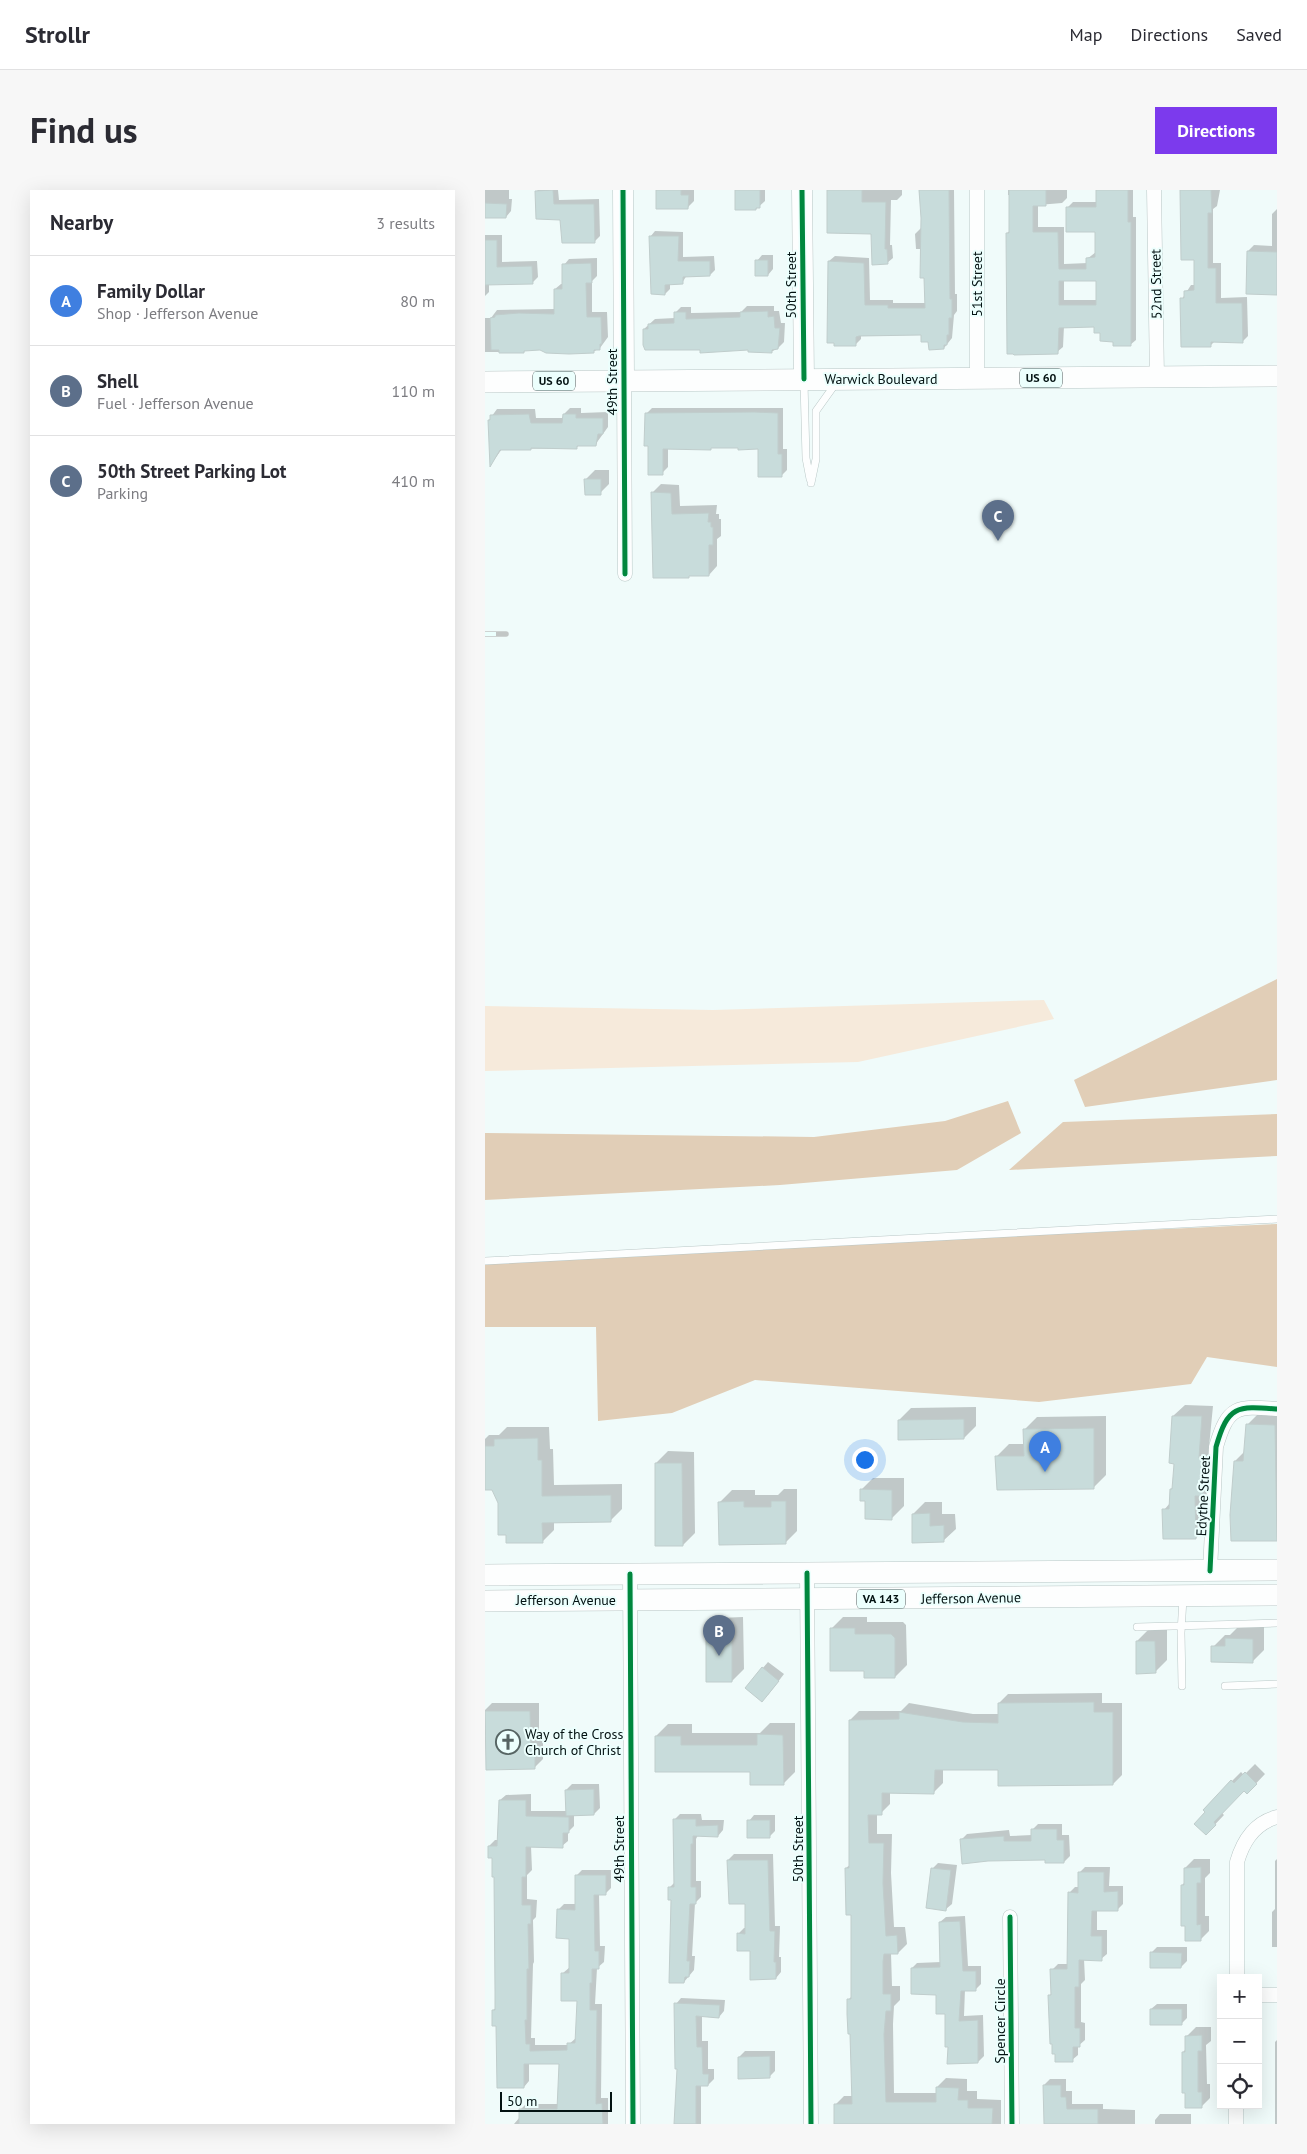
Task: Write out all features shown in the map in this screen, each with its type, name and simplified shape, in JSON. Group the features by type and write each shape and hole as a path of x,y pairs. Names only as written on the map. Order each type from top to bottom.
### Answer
{"main road":[{"name":"Warwick Boulevard","path":"485,382 1277,376"},
{"name":"Jefferson Avenue","path":"485,1601 807,1599 1106,1584 1210,1571 1277,1570"},
{"name":"Jefferson Avenue","path":"485,1576 807,1573 1106,1584 1183,1596 1277,1596"}],"street":[{"name":"49th Street","path":"623,190 625,574"},
{"name":"50th Street","path":"802,190 804,379"},
{"name":"51st Street","path":"977,190 977,378"},
{"name":"52nd Street","path":"1154,190 1157,377"},
{"name":"Edythe Street","path":"1210,1571 1217,1447 1221,1431 1227,1418 1236,1411 1254,1406 1277,1409"},
{"name":"50th Street","path":"807,1573 811,2124"},
{"name":"49th Street","path":"629,1574 633,2124"},
{"path":"1237,1974 1237,1862 1241,1847 1254,1829 1263,1822 1277,1817"},
{"name":"Spencer Circle","path":"1010,1917 1012,2124"},
{"path":"1262,1995 1277,1995"},
{"path":"1236,2109 1236,2124"}],"lane":[{"name":"50th Street","path":"804,379 806,458 811,483 816,459 816,411 838,379"},
{"path":"485,1261 1277,1219"},
{"path":"1182,1686 1181,1626 1183,1596"},
{"path":"1137,1627 1277,1623"},
{"path":"1225,1686 1277,1684"}],"shaded area":[{"path":"1277,979 1277,1080 1085,1107 1074,1080"},
{"path":"1044,1000 1054,1019 858,1062 485,1071 485,1006 713,1010"},
{"path":"1008,1101 1021,1133 957,1170 780,1185 485,1200 485,1133 814,1137 945,1121"},
{"path":"1277,1114 1277,1156 1009,1170 1063,1122"},
{"path":"1277,1224 1277,1367 1207,1357 1191,1384 1039,1402 755,1380 672,1413 598,1421 596,1327 485,1327 485,1260"}],"building":[{"path":"553,190 554,204 594,204 595,243 562,243 560,220 536,219 535,191"},
{"path":"656,190 681,190 681,195 689,195 688,209 656,209"},
{"path":"735,190 760,190 760,208 756,208 756,210 735,210"},
{"path":"827,190 862,190 862,202 886,202 885,249 887,249 888,264 872,265 871,234 827,233"},
{"path":"919,190 949,190 950,299 952,299 952,318 949,318 947,345 944,345 944,349 929,350 928,342 921,342 921,335 859,336 856,337 856,346 834,346 834,343 827,343 828,261 864,263 865,305 888,305 888,308 925,308 924,278 920,278 921,218"},
{"path":"1009,190 1046,190 1046,206 1033,206 1033,232 1058,232 1059,269 1086,269 1086,258 1095,257 1095,232 1066,232 1066,207 1096,207 1096,190 1128,190 1128,222 1131,222 1131,346 1113,346 1113,342 1100,341 1100,333 1094,333 1094,327 1059,328 1058,354 1007,354 1006,233 1009,233","holes":["1059,281 1096,281 1096,305 1059,305"]},
{"path":"1180,190 1211,190 1212,213 1208,213 1208,268 1216,268 1216,303 1242,303 1243,343 1211,342 1211,347 1181,347 1180,298 1184,298 1184,291 1194,290 1194,260 1181,260"},
{"path":"485,203 507,204 506,218 485,218"},
{"path":"649,236 679,236 678,261 710,261 710,276 683,277 683,284 665,285 665,295 651,294"},
{"path":"485,240 497,240 497,267 532,266 533,284 485,285"},
{"path":"1247,251 1277,252 1277,295 1246,294"},
{"path":"755,260 768,260 768,276 755,276"},
{"path":"591,263 592,283 586,283 587,317 601,317 602,344 600,344 600,350 594,350 594,353 569,354 546,353 540,350 524,351 524,353 499,353 499,350 491,350 490,318 495,317 495,315 519,313 554,314 554,289 562,289 562,264"},
{"path":"768,311 768,317 774,316 775,328 780,328 778,349 772,350 772,353 748,352 748,350 700,353 700,350 645,350 643,345 643,329 648,329 648,324 674,323 674,312 686,312 686,319 740,317 740,312"},
{"path":"645,413 778,413 778,454 782,454 782,477 758,477 758,449 738,450 738,448 711,448 711,450 663,449 663,475 648,475 648,446 644,446"},
{"path":"529,414 531,423 562,423 563,414 576,414 576,418 603,418 603,434 598,434 596,446 577,446 577,449 531,448 531,450 500,450 490,467 488,420 490,420 490,415"},
{"path":"584,479 601,479 601,495 585,495"},
{"path":"651,492 671,493 672,514 709,513 708,522 711,522 711,527 713,527 713,545 709,545 709,576 653,578"},
{"path":"1172,1416 1202,1416 1199,1458 1205,1458 1203,1496 1195,1496 1196,1539 1163,1539 1162,1509 1169,1509 1174,1464 1169,1463"},
{"path":"964,1419 964,1439 898,1440 898,1420"},
{"path":"1246,1424 1275,1425 1277,1541 1231,1541 1230,1515 1234,1461 1243,1461"},
{"path":"1094,1428 1094,1489 997,1490 995,1456 1024,1456 1023,1429"},
{"path":"538,1438 538,1460 542,1460 542,1496 611,1495 611,1522 542,1523 543,1543 506,1543 506,1535 498,1535 498,1503 492,1490 485,1490 485,1446 494,1446 494,1439"},
{"path":"655,1463 682,1463 683,1546 655,1546"},
{"path":"860,1489 892,1490 892,1520 865,1519 865,1501 860,1501"},
{"path":"744,1501 744,1507 771,1507 771,1501 786,1501 786,1544 719,1545 718,1502"},
{"path":"930,1513 930,1526 944,1525 944,1542 912,1543 912,1514"},
{"path":"830,1628 855,1628 855,1634 891,1634 895,1638 895,1678 864,1678 864,1671 830,1671"},
{"path":"706,1629 732,1629 732,1682 706,1682"},
{"path":"1225,1638 1253,1639 1253,1663 1211,1662 1211,1646 1225,1646"},
{"path":"1136,1641 1155,1641 1156,1673 1136,1674"},
{"path":"762,1667 779,1681 762,1702 745,1688"},
{"path":"1094,1702 1094,1712 1113,1712 1113,1785 998,1786 998,1770 935,1770 934,1794 882,1793 882,1815 868,1815 869,1843 884,1843 883,1883 886,1936 897,1935 898,1954 884,1954 883,1962 883,1994 891,1994 891,2011 886,2011 884,2034 886,2102 936,2102 936,2087 959,2088 958,2100 968,2100 968,2108 993,2108 992,2124 834,2124 834,2104 852,2104 850,2034 848,2034 847,2014 847,1999 851,1999 851,1915 846,1915 845,1868 849,1868 849,1720 899,1719 899,1712 963,1722 998,1723 998,1703"},
{"name":"Way of the Cross Church of Christ","path":"485,1711 530,1711 531,1747 535,1747 535,1769 486,1770"},
{"path":"757,1734 783,1735 784,1785 750,1785 750,1772 655,1772 655,1736 681,1736 681,1745 757,1745"},
{"path":"1245,1772 1257,1784 1247,1794 1244,1791 1214,1822 1216,1825 1206,1835 1194,1824 1205,1812 1203,1810 1231,1780 1234,1783"},
{"path":"594,1789 594,1815 566,1816 565,1790"},
{"path":"499,1800 526,1800 526,1816 569,1817 569,1833 563,1833 563,1848 526,1847 526,1877 522,1877 522,1905 531,1905 531,1924 528,1924 529,1969 527,1969 527,2020 525,2020 526,2044 530,2044 530,2051 567,2050 567,2043 575,2043 577,2001 561,2001 561,1973 569,1973 569,1939 556,1938 557,1909 575,1910 575,1875 606,1875 606,1895 594,1895 595,1951 599,1951 599,1969 592,1969 592,1983 590,1983 590,2010 597,2010 596,2104 602,2103 603,2124 519,2124 519,2109 557,2109 559,2064 524,2064 524,2088 497,2088 496,2026 492,2026 492,2010 495,2010 494,1877 492,1877 492,1858 488,1858 488,1846 497,1846"},
{"path":"673,1819 696,1819 696,1826 718,1825 718,1837 693,1836 693,1844 691,1844 691,1887 696,1887 696,1904 690,1904 687,1961 690,1961 689,1977 685,1977 684,1983 669,1983 671,1900 668,1900 668,1887 674,1887"},
{"path":"747,1820 770,1820 770,1838 747,1838"},
{"path":"1031,1829 1057,1829 1057,1840 1064,1840 1064,1863 1045,1863 1045,1860 988,1861 962,1864 960,1839 1004,1836 1004,1841 1031,1841"},
{"path":"727,1860 768,1860 770,1931 775,1931 774,1962 776,1962 776,1979 750,1980 750,1951 737,1951 737,1933 745,1934 745,1904 729,1904"},
{"path":"1201,1867 1201,1883 1197,1883 1197,1925 1201,1924 1201,1941 1185,1941 1185,1926 1181,1926 1181,1885 1184,1885 1184,1868"},
{"path":"931,1868 951,1870 946,1911 926,1908"},
{"path":"1078,1872 1104,1872 1104,1892 1118,1891 1118,1911 1092,1911 1091,1936 1102,1936 1102,1961 1079,1960 1079,1987 1075,1987 1075,2028 1080,2028 1080,2047 1073,2047 1073,2062 1055,2062 1055,2054 1052,2054 1052,2044 1050,2044 1048,1995 1051,1995 1050,1969 1067,1969 1068,1892 1078,1893"},
{"path":"960,1921 963,1971 976,1971 976,1991 961,1991 959,2021 978,2020 978,2063 947,2064 948,2047 945,2047 945,2014 936,2014 936,1995 911,1994 911,1968 940,1967 939,1922"},
{"path":"1150,1952 1182,1953 1181,1968 1150,1968"},
{"path":"674,2003 720,2005 719,2018 696,2016 697,2047 702,2047 703,2074 709,2074 708,2086 696,2086 696,2124 674,2124 677,2069 675,2069"},
{"path":"1150,2009 1182,2009 1182,2025 1150,2025"},
{"path":"1202,2035 1202,2051 1198,2051 1198,2092 1202,2092 1202,2108 1185,2108 1185,2093 1182,2093 1182,2052 1185,2052 1185,2036"},
{"path":"770,2056 770,2078 738,2079 738,2057"},
{"path":"1043,2085 1061,2085 1061,2097 1066,2097 1067,2109 1098,2109 1098,2124 1044,2124"}],"railway":[{"path":"485,634 506,634"}],"cycle path":[{"path":"623,190 625,574"},
{"path":"802,190 804,379"},
{"path":"1210,1571 1216,1447 1220,1433 1230,1416 1236,1411 1252,1408 1277,1409"},
{"path":"807,1573 811,2124"},
{"path":"630,1574 633,2124"},
{"path":"1010,1917 1012,2124"}],"place":[{"name":"50th Street Parking Lot","path":"998,541"},
{"name":"Family Dollar","path":"1045,1472"},
{"name":"Shell","path":"719,1656"},
{"name":"Way of the Cross Church of Christ","path":"508,1742"}]}
